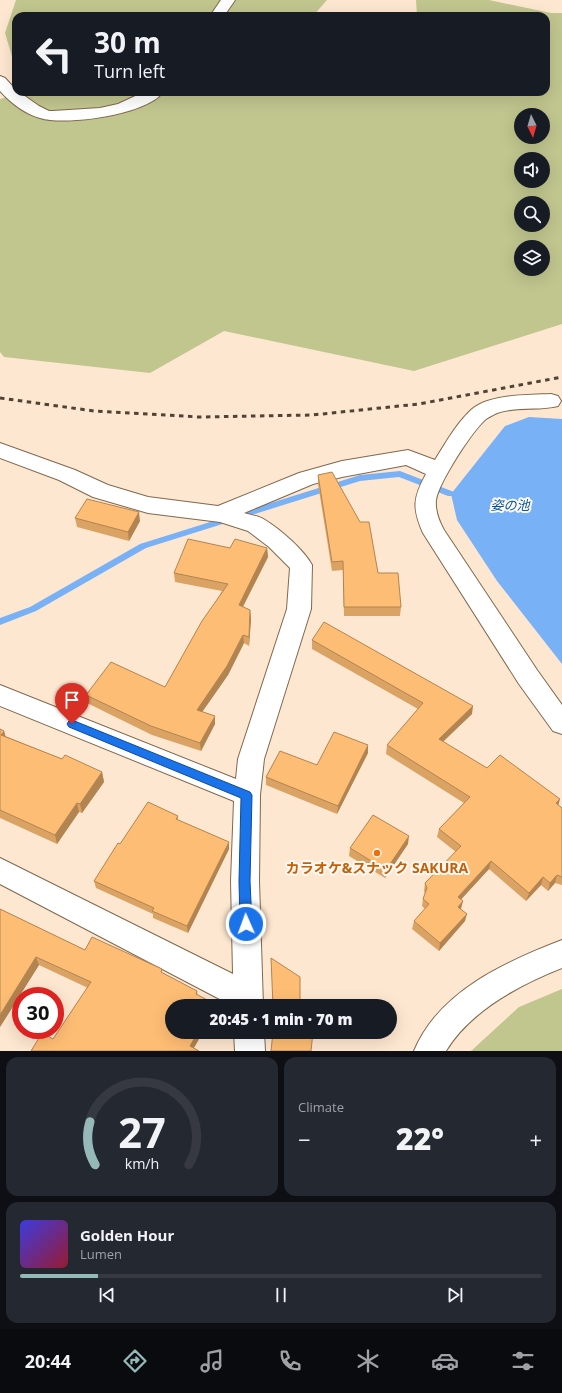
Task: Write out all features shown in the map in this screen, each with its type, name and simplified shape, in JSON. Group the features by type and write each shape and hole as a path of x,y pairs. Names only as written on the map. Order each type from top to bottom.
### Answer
{"street":[{"path":"220,12 228,0"},
{"path":"0,81 12,93"},
{"path":"16,96 31,108 47,115 74,116 99,114 119,109 143,100 149,96"},
{"path":"551,401 512,402 480,412 456,444 426,492 424,506 434,534 528,677 562,724"},
{"path":"0,450 67,475 101,491 148,505 220,514 256,525 277,541 301,565 299,609 250,759 246,795 245,881 248,999"},
{"path":"220,514 308,478 342,469 408,457 439,471"},
{"path":"0,695 246,795"},
{"path":"0,870 244,999"},
{"path":"429,1051 442,1031 462,1010 488,990 539,963 562,954"},
{"path":"249,1039 250,1051"}],"green space":[{"path":"16,0 327,0 316,12 12,12"},
{"path":"416,0 489,0 546,12 417,12"},
{"path":"12,12 12,57 5,33"},
{"path":"550,13 562,13 562,324 414,371 224,331 150,373 4,357 0,352 0,99 12,95 550,96"},
{"path":"562,989 562,1051 471,1051 519,1007"}],"water":[{"name":"姿の池","path":"529,417 562,419 562,664 497,581 457,520 451,494 505,426"}],"building":[{"path":"332,472 360,522 369,522 378,573 398,573 401,607 344,607 343,561 332,562 318,475"},
{"path":"87,499 139,512 128,532 75,518"},
{"path":"188,539 230,548 235,539 267,548 239,605 250,610 249,637 243,635 227,666 197,710 215,716 200,743 151,726 86,695 111,662 165,687 202,621 228,584 174,573"},
{"path":"324,622 473,706 439,739 487,768 500,755 560,799 556,803 562,808 562,877 557,875 550,883 543,877 529,893 491,861 458,897 463,901 458,907 467,914 440,943 414,921 429,904 423,899 427,888 425,883 461,846 439,829 470,797 387,745 423,703 312,640"},
{"path":"0,729 4,731 1,735 62,759 65,755 102,772 80,804 77,803 55,835 0,810"},
{"path":"334,732 368,745 338,806 266,777 280,751 317,765"},
{"path":"148,802 178,816 176,819 229,842 187,926 152,911 154,908 94,881 118,843 120,844"},
{"path":"373,815 409,836 386,870 350,848"},
{"path":"0,909 85,950 92,937 162,969 161,972 197,991 196,994 206,999 165,999 165,1039 194,1039 190,1046 199,1051 31,1051 38,1039 64,1039 64,1022 91,982 36,957 17,987 12,987 12,996 0,1015"},
{"path":"271,958 300,977 300,999 273,999"},
{"path":"272,1039 312,1039 311,1051 271,1051"}],"waterway":[{"path":"0,622 33,609 143,546 360,478 400,474 451,494"}],"railway":[{"path":"0,398 94,411 199,417 312,415 419,404 562,377"}],"place":[{"name":"カラオケ&スナック SAKURA","path":"377,853"}],"route":[{"path":"72,724 246,795 246,924"}]}
